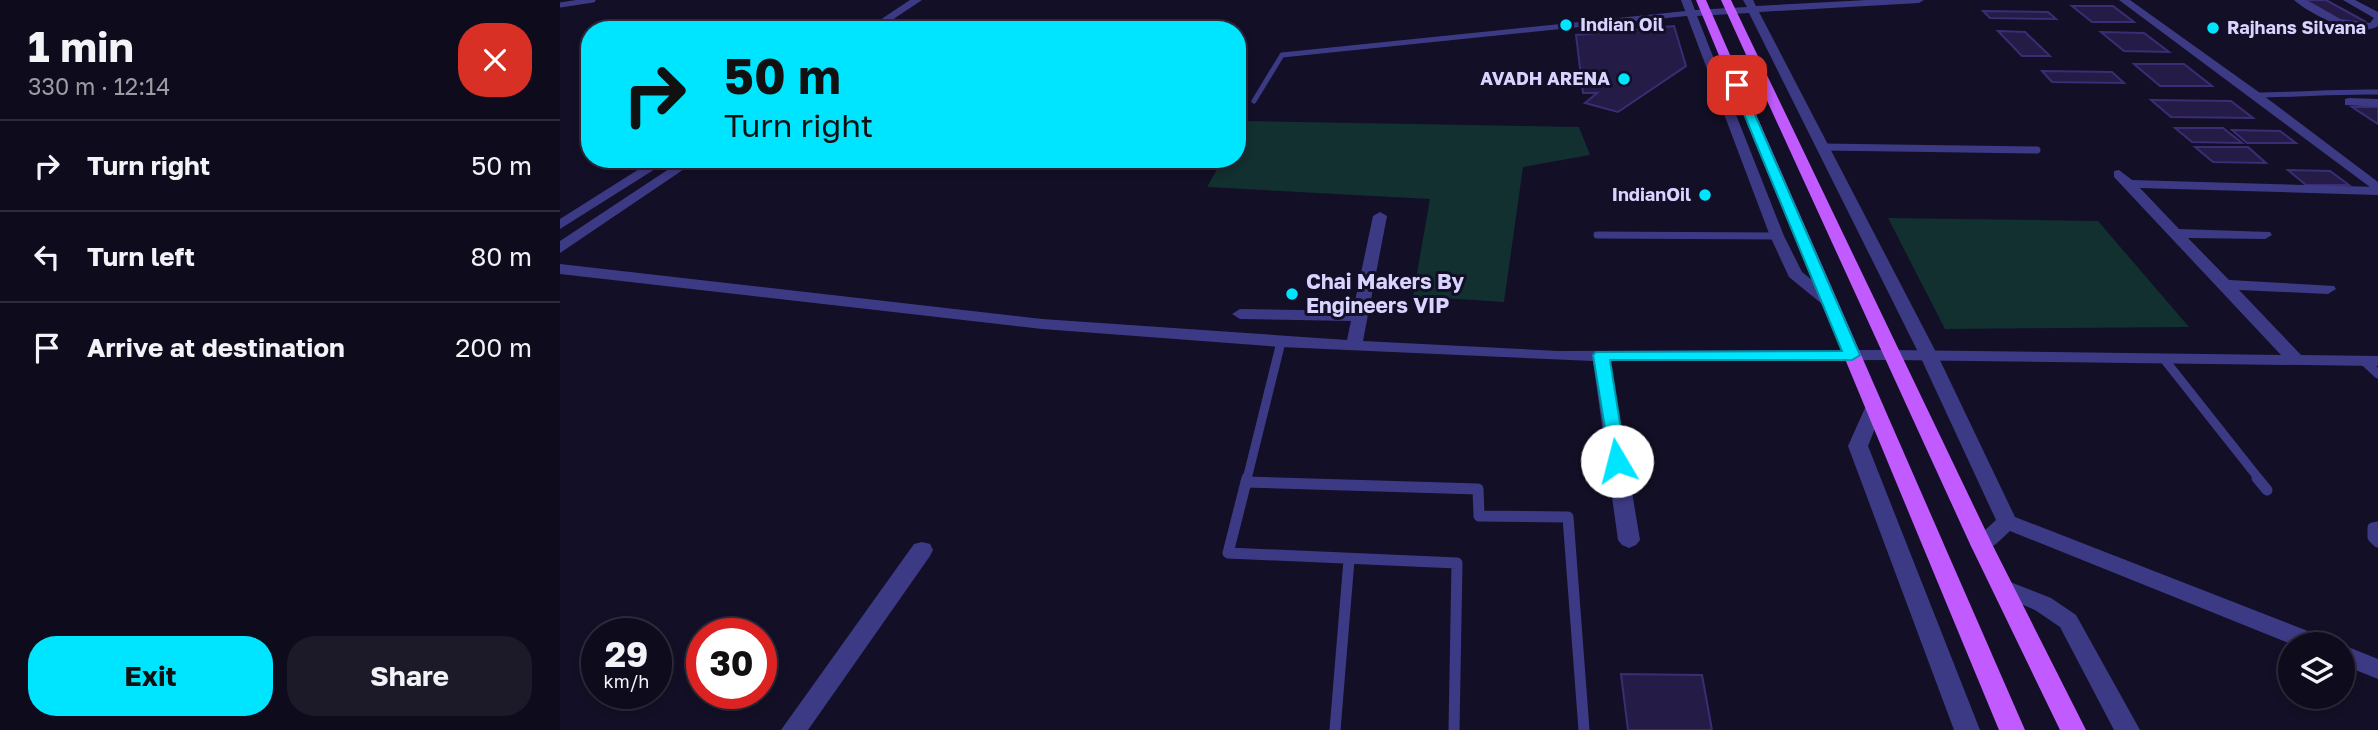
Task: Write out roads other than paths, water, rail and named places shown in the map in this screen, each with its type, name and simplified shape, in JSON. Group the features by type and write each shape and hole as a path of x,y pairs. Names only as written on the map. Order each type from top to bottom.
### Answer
{"main road":[{"path":"1728,6 1981,544 2073,730"},
{"path":"1700,9 1852,355 2011,730"}],"street":[{"path":"884,21 917,0"},
{"path":"903,21 934,0"},
{"path":"1686,0 1700,9 1777,236 1795,274 1828,301"},
{"path":"1700,9 1919,0"},
{"path":"2124,0 2256,95 2378,190"},
{"path":"2300,0 2343,24 2372,26 2378,18 2348,0"},
{"path":"1751,5 1929,356 2007,522 2285,632"},
{"path":"2349,102 2378,103"},
{"path":"560,225 651,168"},
{"path":"560,248 680,168"},
{"path":"2296,360 2124,179 2378,190"},
{"path":"1354,346 1380,216"},
{"path":"2175,233 2265,235"},
{"path":"560,269 1042,324 1354,346 1601,355 1891,355 2371,361"},
{"path":"2225,285 2329,289"},
{"path":"1240,314 1360,316"},
{"path":"1601,355 1629,540"},
{"path":"1874,408 1857,446 1967,730"},
{"path":"1981,544 2007,522"},
{"path":"794,730 922,550"},
{"path":"2005,588 2043,604 2068,621 2127,730"},
{"path":"2355,660 2378,669"}],"lane":[{"path":"560,5 593,0"},
{"path":"1254,101 1282,55 1700,9"},
{"path":"2256,95 2304,95 2322,91 2378,92"},
{"path":"1822,147 2037,150"},
{"path":"1597,235 1777,236"},
{"path":"1281,342 1228,554 1457,563 1454,730"},
{"path":"2164,359 2267,490"},
{"path":"2371,361 2378,374"},
{"path":"1246,482 1478,489 1479,516 1567,517 1584,730"},
{"path":"2378,527 2373,528 2373,537 2378,542"},
{"path":"1335,730 1349,560"}],"place":[{"name":"Indian Oil","path":"1566,25"},
{"name":"Rajhans Silvana","path":"2213,28"},
{"name":"AVADH ARENA","path":"1624,79"},
{"name":"IndianOil","path":"1705,195"},
{"name":"Chai Makers By Engineers VIP","path":"1292,294"}]}
